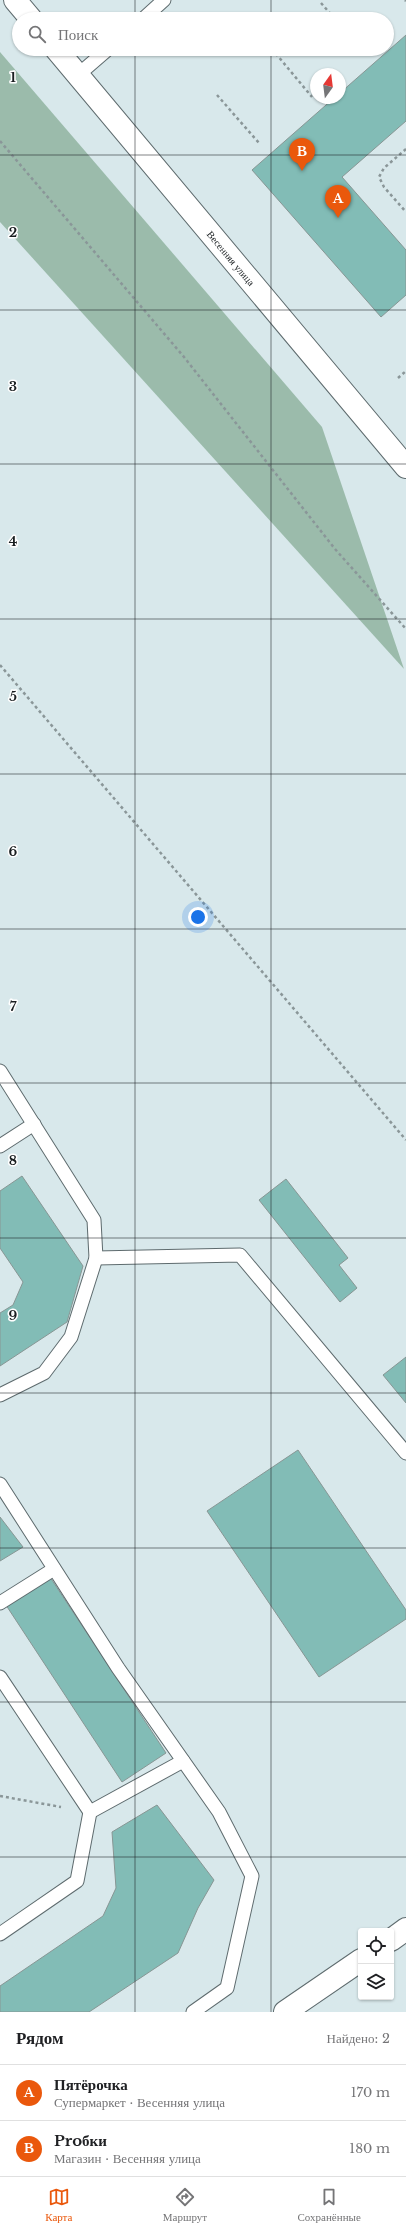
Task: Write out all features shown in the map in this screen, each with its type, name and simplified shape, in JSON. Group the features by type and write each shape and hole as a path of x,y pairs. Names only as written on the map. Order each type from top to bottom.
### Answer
{"street":[{"path":"15,0 25,12"},
{"name":"Весенняя улица","path":"62,56 406,467"},
{"path":"394,1938 406,1929"},
{"path":"285,2012 358,1962"}],"lane":[{"path":"150,12 164,0"},
{"path":"78,75 100,56"},
{"path":"0,1071 94,1220 96,1258 71,1337 44,1373 0,1394"},
{"path":"0,1146 34,1124"},
{"path":"96,1258 240,1255 406,1452"},
{"path":"0,1484 118,1668 219,1812 252,1876 227,1988 193,2012"},
{"path":"0,1603 54,1568"},
{"path":"0,1677 90,1812 76,1881 0,1934"},
{"path":"90,1812 183,1761"}],"path":[{"path":"321,3 329,12"},
{"path":"278,56 310,95"},
{"path":"217,95 259,143"},
{"path":"0,140 184,357 335,549 406,629"},
{"path":"406,149 384,168 380,177 384,187 406,212"},
{"path":"398,378 406,371"},
{"path":"0,664 406,1140"},
{"path":"0,1796 90,1812"}],"green space":[{"path":"0,52 322,427 404,669 0,222"}],"building":[{"path":"406,35 406,121 342,177 406,250 406,295 381,317 252,170 327,104 346,104 346,88 382,56 394,56 394,46"},
{"path":"22,1176 83,1266 67,1322 0,1366 0,1313 13,1305 23,1282 0,1248 0,1191"},
{"path":"286,1179 348,1258 339,1265 357,1288 340,1302 259,1200"},
{"path":"406,1357 406,1403 383,1375"},
{"path":"298,1450 406,1610 406,1619 319,1677 207,1511"},
{"path":"0,1517 23,1547 0,1561"},
{"path":"46,1571 166,1753 122,1782 2,1599"},
{"path":"157,1805 214,1880 198,1908 178,1953 89,2012 0,2012 0,1986 103,1916 116,1888 112,1832"}],"place":[{"name":"Proбки","path":"302,171"},
{"name":"Пятёрочка","path":"338,218"}]}
